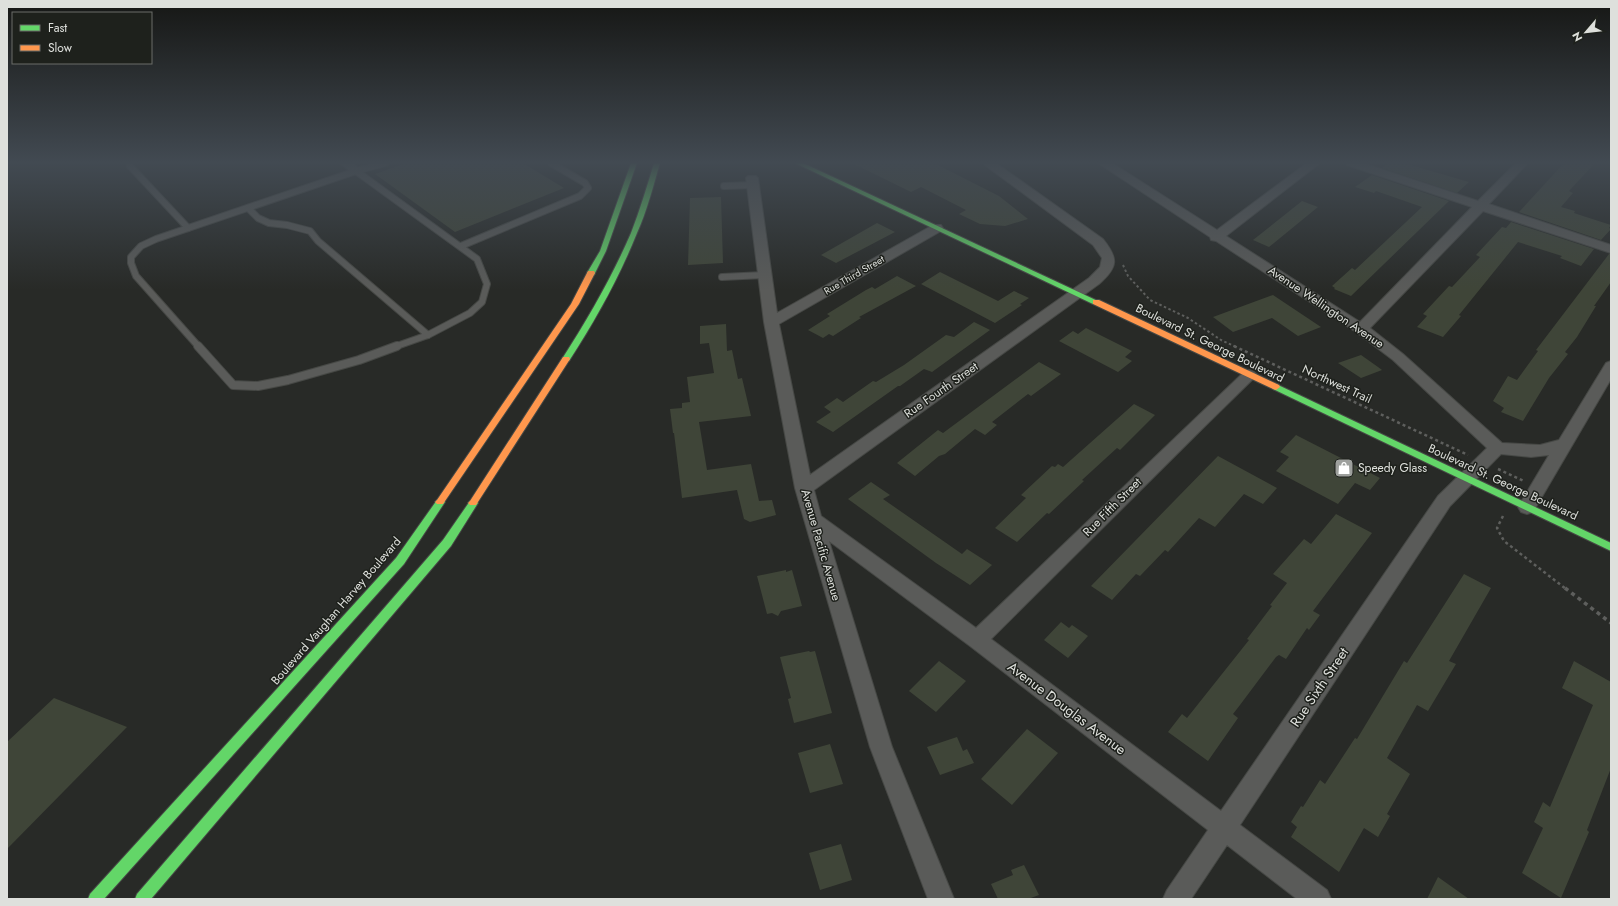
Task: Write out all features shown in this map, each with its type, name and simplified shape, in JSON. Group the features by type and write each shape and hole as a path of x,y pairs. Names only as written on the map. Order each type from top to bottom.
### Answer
{"main road":[{"path":"609,236 615,205"},
{"name":"Boulevard Vaughan Harvey Boulevard","path":"95,899 400,561 575,304 596,266 609,236 620,205"},
{"path":"142,899 447,543 587,326 617,269 644,205"},
{"name":"Boulevard St. George Boulevard","path":"889,205 1078,293 1611,547"}],"street":[{"name":"Avenue Pacific Avenue","path":"755,205 770,322 804,488 881,747 941,899"},
{"name":"Rue Fourth Street","path":"804,488 1104,273 1109,263 1107,252 1090,236 1047,205"},
{"name":"Avenue Wellington Avenue","path":"1168,205 1361,329 1398,357 1497,448"},
{"path":"1216,237 1258,205"},
{"path":"1361,329 1481,205"},
{"path":"1482,205 1611,249"},
{"name":"Rue Third Street","path":"770,322 937,228"},
{"path":"1520,504 1564,444 1611,366"},
{"name":"Rue Fifth Street","path":"977,640 1198,423 1249,375"},
{"path":"1466,478 1497,448 1542,451 1554,449 1564,444"},
{"name":"Rue Sixth Street","path":"1176,899 1444,501 1466,478"},
{"name":"Avenue Douglas Avenue","path":"814,520 977,640 1318,899"}],"lane":[{"path":"167,205 188,228"},
{"path":"256,205 188,228 141,246 131,257 131,263 136,276 233,385 258,386 288,380 359,360 428,335 470,313 482,302 487,284 477,258 404,205"},
{"path":"461,246 558,205"},
{"path":"248,208 258,218 269,223 287,225 310,231 318,241 428,335"},
{"path":"722,277 764,275"}],"path":[{"name":"Northwest Trail","path":"1120,259 1128,276 1150,300 1188,318 1221,340 1524,481 1520,504 1497,527 1497,531 1501,538 1611,623"}],"building":[{"path":"418,205 521,205 455,232"},
{"path":"690,205 721,205 723,263 688,265"},
{"path":"957,205 1011,205 1028,219 1005,226 980,224 959,214 966,210"},
{"path":"1297,205 1313,205 1318,207 1269,247 1253,240"},
{"path":"1417,205 1445,205 1351,296 1334,289 1335,288 1332,286 1352,268 1355,270 1422,207"},
{"path":"1525,205 1562,205 1561,207 1575,211 1574,213 1611,225 1609,228 1611,229 1601,240 1519,212"},
{"path":"1511,222 1594,249 1581,266 1560,258 1562,256 1518,242 1443,337 1417,327 1427,316 1423,314 1449,286 1452,287 1480,257 1476,255 1502,227 1506,228"},
{"path":"877,223 895,232 836,263 821,255"},
{"path":"1609,254 1611,254 1611,282 1594,306 1596,306 1577,337 1565,352 1568,354 1549,378 1523,421 1501,412 1504,408 1493,401 1508,376 1517,380 1538,351 1536,350"},
{"path":"940,272 998,301 1014,291 1029,298 1020,304 1022,305 995,323 921,284"},
{"path":"897,276 916,286 859,317 861,318 833,336 829,334 823,338 808,330 830,316 827,314 866,290 872,287 875,289"},
{"path":"1273,295 1321,327 1298,336 1272,318 1233,332 1213,317"},
{"path":"974,322 990,330 932,372 924,369 833,432 816,422 831,412 824,407 837,398 843,402 873,381 876,382 904,365 946,335 954,337"},
{"path":"726,324 727,351 732,350 738,379 742,378 751,416 699,422 707,470 751,464 759,501 772,500 776,515 750,522 744,519 737,490 682,498 670,409 682,408 682,403 690,402 687,377 714,373 709,343 700,344 700,326"},
{"path":"1086,328 1132,351 1125,357 1132,361 1118,372 1059,341 1073,331 1078,334"},
{"path":"1361,355 1382,370 1361,378 1338,363"},
{"path":"1039,362 1061,374 1031,396 1028,394 992,422 997,425 985,435 975,429 915,476 897,463 938,430 943,433"},
{"path":"1134,404 1155,415 1120,450 1117,448 1082,480 1084,481 1049,514 1047,513 1017,542 995,528 1026,498 1021,495 1052,466 1055,467 1058,464 1063,467"},
{"path":"1296,435 1380,478 1370,490 1355,483 1338,504 1276,471 1289,457 1280,452"},
{"path":"1218,456 1277,488 1263,504 1244,494 1215,527 1199,518 1168,552 1165,550 1140,576 1136,574 1112,600 1091,586"},
{"path":"871,482 890,495 883,499 962,554 967,549 992,565 970,585 936,563 848,499"},
{"path":"1336,514 1372,533 1313,611 1320,615 1309,630 1307,628 1286,659 1279,655 1276,657 1233,714 1238,718 1208,761 1168,732 1182,714 1187,718 1249,640 1247,639 1272,606 1270,605 1287,583 1273,574 1304,539 1311,544"},
{"path":"786,570 786,572 792,570 802,606 781,611 778,616 772,613 767,614 757,576"},
{"path":"1464,574 1491,588 1449,661 1456,664 1428,711 1417,705 1387,758 1410,774 1387,814 1390,816 1378,837 1364,828 1339,872 1291,837 1297,827 1291,822 1301,806 1303,807 1320,780 1325,784 1355,738 1357,739 1404,661 1407,663"},
{"path":"1061,622 1069,628 1072,625 1088,636 1068,658 1044,640"},
{"path":"815,651 832,713 794,723 788,699 791,698 780,657"},
{"path":"939,661 966,681 936,712 909,691"},
{"path":"1574,661 1611,682 1611,768 1587,830 1589,832 1561,898 1522,873 1543,828 1534,822 1543,802 1550,807 1593,705 1562,688"},
{"path":"54,698 127,727 7,849 7,742"},
{"path":"1027,729 1058,753 1012,805 981,779"},
{"path":"957,737 963,751 967,749 974,763 940,775 927,747"},
{"path":"830,744 843,784 810,793 798,753"},
{"path":"841,844 852,880 820,890 809,853"},
{"path":"1024,865 1039,895 1028,899 998,899 991,884 1013,875 1011,870"},
{"path":"1438,877 1469,899 1427,899"}],"traffic: fast":[{"path":"591,273 603,251 619,205"},
{"path":"566,359 603,298 634,233 643,205"},
{"path":"889,205 1096,302"},
{"path":"1276,387 1611,547"},
{"path":"95,899 400,561 440,502"},
{"path":"142,899 447,543 473,503"}],"traffic: slow":[{"path":"440,502 575,304 591,273"},
{"path":"1096,302 1276,387"},
{"path":"473,503 566,359"}],"place":[{"name":"Speedy Glass","path":"1344,468"}]}
